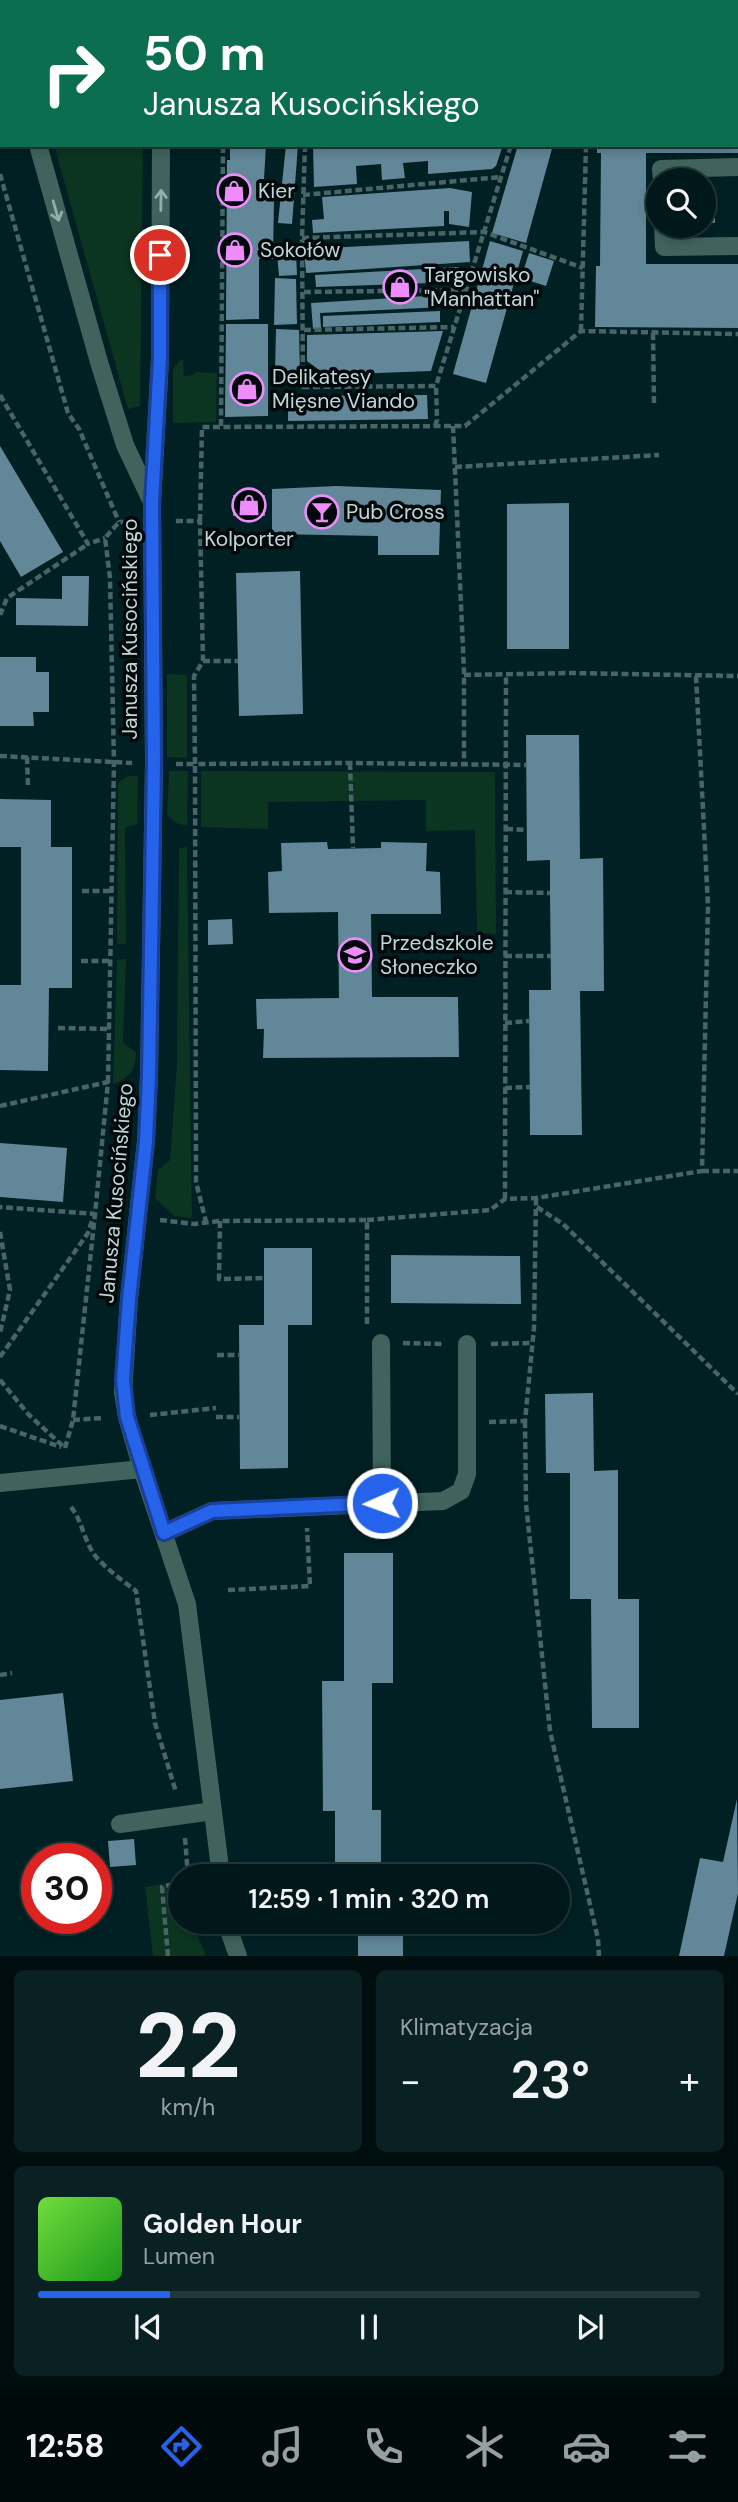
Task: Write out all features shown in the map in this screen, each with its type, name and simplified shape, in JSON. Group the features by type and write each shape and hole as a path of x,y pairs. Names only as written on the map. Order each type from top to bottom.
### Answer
{"street":[{"name":"Janusza Kusocińskiego","path":"39,147 125,445 152,502"},
{"name":"Janusza Kusocińskiego","path":"161,147 160,359 152,502 154,764 149,1075 123,1392 127,1417 142,1469 187,1604 220,1864"},
{"path":"700,168 738,167"},
{"path":"664,238 664,247 738,246"},
{"path":"381,1342 382,1503"},
{"path":"164,1533 212,1511 443,1501 461,1492 467,1474 467,1344"},
{"path":"0,1483 142,1469"},
{"path":"120,1824 213,1811"},
{"path":"230,1934 238,1956"}],"path":[{"path":"220,426 223,147"},
{"path":"305,147 302,238 303,387 436,386"},
{"path":"435,426 436,386 510,147"},
{"path":"581,331 586,147"},
{"path":"0,174 68,413 79,429 119,522"},
{"path":"303,195 501,177"},
{"path":"302,238 484,232 583,268"},
{"path":"304,292 465,290"},
{"path":"304,330 454,327"},
{"path":"206,1222 196,1182 194,676 203,661 200,521 202,427 465,426 581,331 738,334"},
{"path":"653,333 654,405"},
{"path":"0,395 88,544"},
{"path":"453,426 464,671 464,765"},
{"path":"454,467 659,455"},
{"path":"0,598 7,598 88,544 105,538 119,522 200,521"},
{"path":"65,1448 73,1420 108,1082 114,762 110,578 105,538"},
{"path":"0,615 7,598"},
{"path":"203,661 238,661"},
{"path":"464,675 572,673 738,676"},
{"path":"505,1199 506,674"},
{"path":"696,676 708,905 702,1171"},
{"path":"0,756 154,764 526,765"},
{"path":"27,757 28,788"},
{"path":"350,763 352,848"},
{"path":"506,830 527,830"},
{"path":"82,891 112,891"},
{"path":"505,892 550,893"},
{"path":"505,956 551,956"},
{"path":"81,961 111,961"},
{"path":"505,1023 529,1021"},
{"path":"58,1028 110,1029"},
{"path":"0,1106 108,1082"},
{"path":"505,1088 530,1087"},
{"path":"138,1218 194,1224 220,1221 367,1220 489,1210 505,1199 537,1198 702,1171 738,1171"},
{"path":"537,1198 534,1328 525,1421 526,1503 550,1731 600,1956"},
{"path":"536,1206 563,1224 738,1394"},
{"path":"0,1207 95,1214"},
{"path":"0,1357 88,1233 95,1214"},
{"path":"367,1220 367,1329"},
{"path":"220,1221 219,1279 264,1278"},
{"path":"0,1232 10,1290 0,1333"},
{"path":"217,1355 240,1354"},
{"path":"0,1380 29,1415 65,1448"},
{"path":"216,1417 239,1417"},
{"path":"467,1422 525,1421"},
{"path":"0,1426 65,1448"},
{"path":"71,1507 78,1514 82,1533 96,1557 136,1591 155,1723 183,1815 187,1864"},
{"path":"228,1590 310,1586 306,1507"},
{"path":"0,1675 12,1674"},
{"path":"168,1886 162,1888 168,1956"}],"green space":[{"path":"55,147 143,147 140,406 128,409"},
{"path":"183,360 184,376 194,375 195,372 217,373 216,422 173,423 173,369"},
{"path":"167,674 187,675 187,758 167,757"},
{"path":"169,771 188,771 187,826 176,823 167,814"},
{"path":"201,771 495,772 496,934 477,933 475,830 426,831 426,800 268,802 268,829 201,827"},
{"path":"128,776 138,776 137,824 125,828 126,944 117,944 118,783"},
{"path":"187,846 192,1218 174,1216 155,1198 158,1170 170,1160 177,1064 179,849"},
{"path":"126,959 123,1043 136,1052 136,1058 127,1076 113,1084 117,960"},
{"path":"168,1883 168,1934 197,1934 206,1956 153,1956 145,1887"}],"building":[{"path":"230,147 266,147 264,179 259,179 259,200 274,199 273,259 259,259 259,319 226,320 227,160 230,160"},
{"path":"286,147 298,147 292,224 278,223"},
{"path":"313,147 502,147 496,166 492,169 428,174 428,161 403,163 405,178 382,180 381,164 356,166 357,184 314,187"},
{"path":"517,147 552,147 526,243 492,233"},
{"path":"597,147 738,147 738,153 646,153 646,264 738,264 738,328 595,327 596,266 600,266 601,153 597,153"},
{"path":"450,188 472,192 469,227 449,224 449,211 444,211 444,226 313,233 312,220 324,219 322,197"},
{"path":"469,241 470,262 306,273 304,249"},
{"path":"490,241 523,251 486,383 453,374"},
{"path":"296,253 297,275 279,276 277,254"},
{"path":"529,253 554,261 546,286 521,278"},
{"path":"459,267 460,282 316,287 315,275"},
{"path":"275,278 296,279 297,324 274,325"},
{"path":"443,295 443,307 320,313 321,328 313,329 311,303"},
{"path":"440,311 440,322 323,327 323,316"},
{"path":"226,324 268,324 268,416 225,417"},
{"path":"276,329 299,330 300,374 275,374"},
{"path":"443,331 431,371 326,375 307,361 307,335"},
{"path":"427,395 428,419 288,421 288,396"},
{"path":"0,446 63,552 21,577 0,541"},
{"path":"336,486 441,490 439,555 378,555 378,536 272,534 272,489"},
{"name":"Kolporter","path":"233,495 265,495 265,516 233,516"},
{"path":"569,503 569,649 507,649 507,504"},
{"path":"300,571 303,714 239,716 236,573"},
{"path":"62,576 89,576 88,626 16,625 16,598 62,599"},
{"path":"0,657 36,657 36,672 49,672 49,712 33,712 34,726 0,726"},
{"path":"526,735 579,735 580,859 603,858 604,991 580,991 582,1135 530,1135 529,990 551,990 550,860 527,861"},
{"path":"0,799 51,800 51,847 72,847 72,988 49,988 48,1071 0,1070 0,985 21,985 21,847 0,847"},
{"name":"Przedszkole Słoneczko","path":"327,842 328,849 381,848 381,842 427,843 426,871 440,872 441,914 371,914 372,997 458,997 459,1057 263,1058 264,1029 257,1029 256,999 339,998 338,912 269,913 268,872 282,871 281,843"},
{"path":"232,919 233,944 208,945 208,920"},
{"path":"0,1143 67,1148 63,1202 0,1197"},
{"path":"264,1248 312,1248 312,1325 288,1325 288,1468 240,1469 239,1325 264,1325"},
{"path":"391,1255 520,1256 521,1304 391,1303"},
{"path":"593,1393 594,1471 618,1470 618,1599 639,1599 639,1728 592,1728 591,1599 570,1599 570,1473 546,1473 545,1394"},
{"path":"344,1553 393,1553 393,1683 372,1683 372,1810 381,1810 381,1864 335,1864 335,1811 323,1811 322,1681 344,1681"},
{"path":"63,1693 73,1781 0,1789 0,1700"},
{"path":"737,1799 738,1893 724,1956 679,1956 700,1858 723,1862"},
{"path":"134,1839 136,1865 112,1867 112,1843 108,1841"},
{"path":"358,1934 403,1934 403,1956 358,1956"}],"place":[{"name":"Kier","path":"234,191"},
{"name":"Sokołów","path":"235,250"},
{"name":"Targowisko \"Manhattan\"","path":"400,287"},
{"name":"Delikatesy Mięsne Viando","path":"247,389"},
{"name":"Kolporter","path":"249,505"},
{"name":"Pub Cross","path":"322,512"},
{"name":"Przedszkole Słoneczko","path":"355,955"}],"route":[{"path":"160,255 160,359 152,502 154,764 149,1075 146,1141 123,1380 127,1417 164,1533 212,1511 382,1503"}]}
